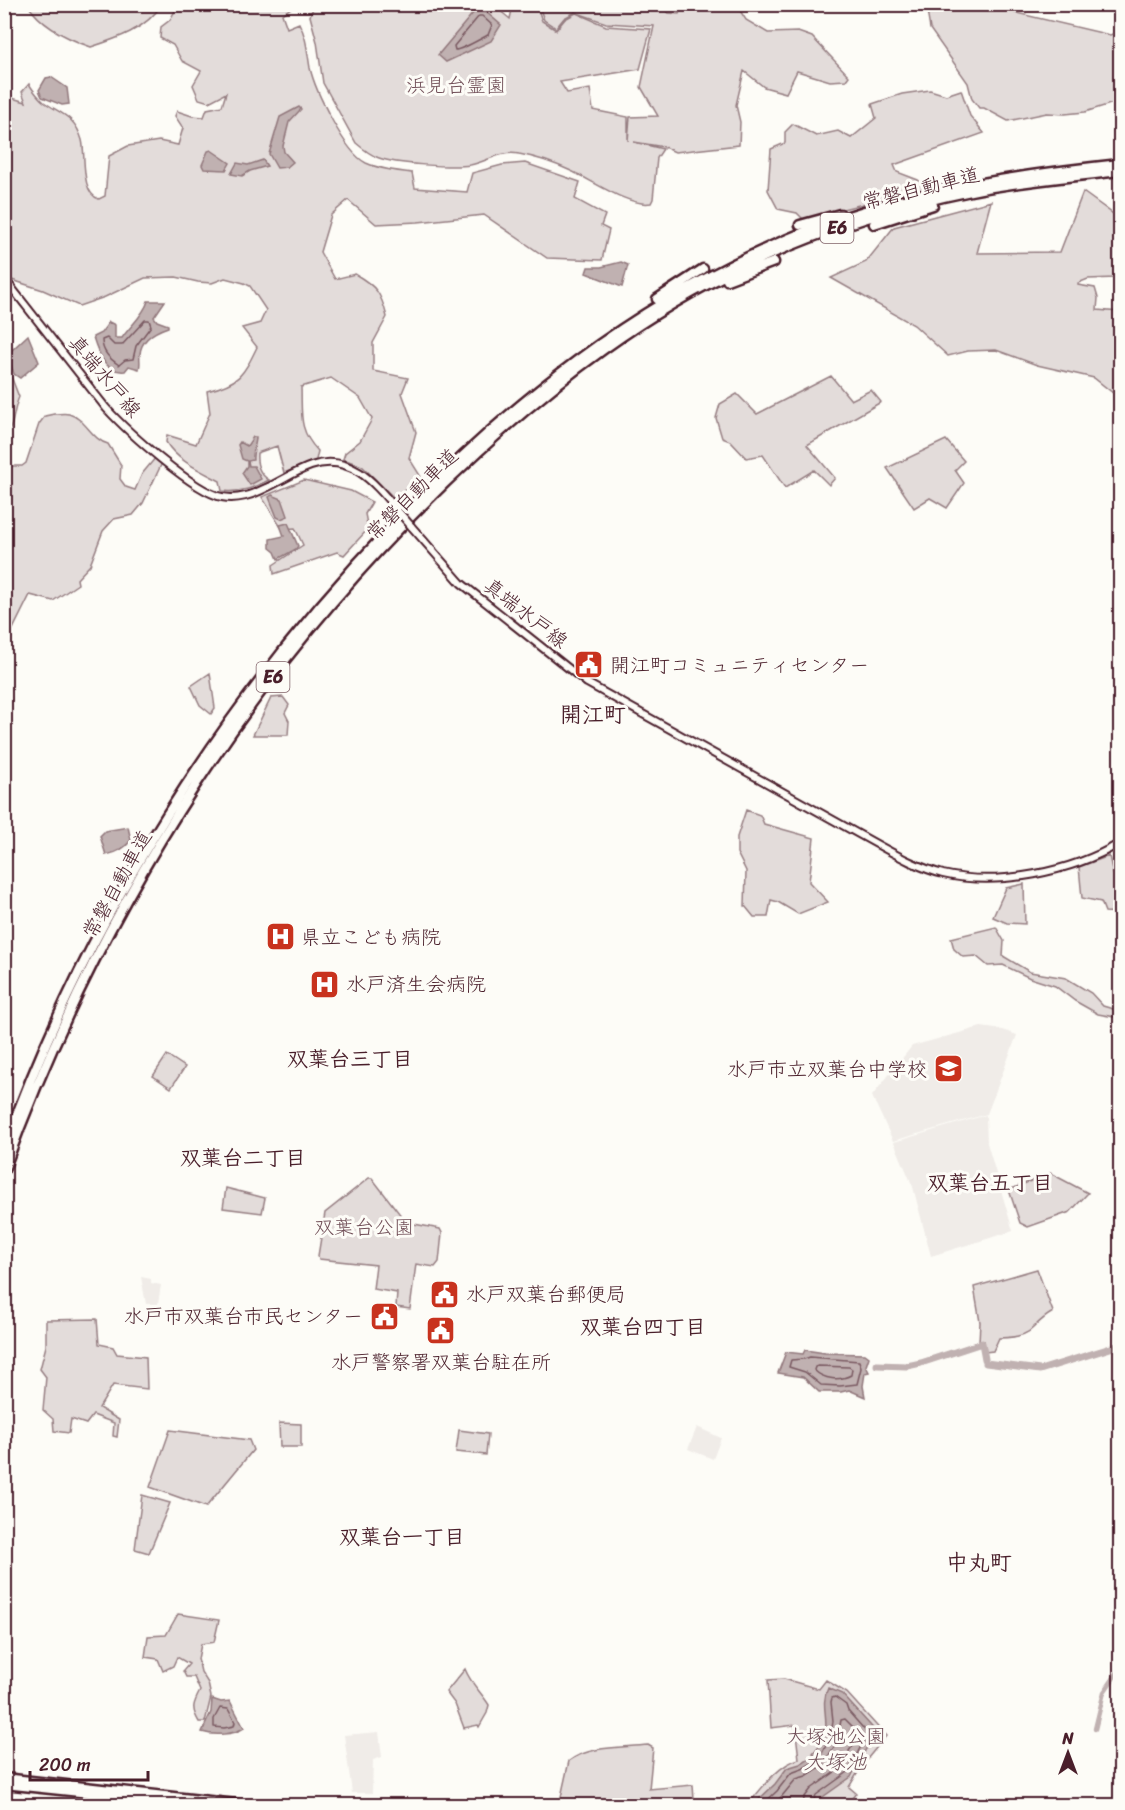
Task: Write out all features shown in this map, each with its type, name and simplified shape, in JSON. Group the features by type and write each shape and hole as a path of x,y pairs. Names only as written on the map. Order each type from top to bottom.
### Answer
{"highway":[{"name":"常磐自動車道","path":"4,1149 52,1032 102,927 178,798 243,704 332,591 366,553 442,476 544,385 624,326 698,281 793,236 892,202 998,179 1120,164"},
{"name":"常磐自動車道","path":"4,1170 58,1035 109,930 184,802 241,718 362,569 454,474 514,419 588,359 645,321 745,265 795,244 854,221 928,201 999,186 1120,171"},
{"path":"874,224 999,186"},
{"path":"800,225 892,202"},
{"path":"685,297 774,262"},
{"path":"624,326 639,312 703,269"},
{"path":"4,1778 254,1806"},
{"path":"4,1784 209,1806"}],"main road":[{"name":"真端水戸線","path":"4,278 106,408 122,425 199,488 222,498 241,498 312,466 337,463 352,467 368,477 459,581 587,682 919,866 942,874 965,878 1012,877 1081,862 1120,843"}],"shaded area":[{"name":"水戸市立双葉台中学校","path":"981,1027 1003,1030 1017,1035 987,1114 893,1141 872,1096 912,1046"},
{"path":"986,1115 987,1143 1013,1231 931,1256 913,1187 894,1142"},
{"path":"141,1277 151,1279 151,1283 161,1285 158,1304 146,1304"},
{"path":"697,1427 721,1438 713,1459 688,1449"},
{"path":"379,1732 382,1757 373,1760 372,1793 352,1793 344,1735"}],"green space":[{"name":"浜見台霊園","path":"492,4 510,19 513,5 530,4 538,9 542,21 556,30 565,19 576,13 606,26 651,29 640,69 560,82 567,93 590,89 593,110 628,117 628,141 630,117 658,116 641,87 654,26 606,23 575,12 564,18 556,28 544,20 539,6 536,5 655,5 669,13 679,14 685,5 732,5 739,9 746,20 768,33 798,32 812,37 849,76 846,80 830,81 797,71 786,93 764,87 744,71 736,105 740,122 739,145 675,152 664,147 634,142 663,149 657,158 651,203 632,201 565,168 526,155 506,154 462,166 424,165 379,158 356,143 323,83 317,42 310,16 314,5"},
{"path":"28,5 161,5 148,21 139,27 120,37 91,47 56,31 33,13"},
{"path":"178,5 290,5 291,8 282,14 287,28 299,23 302,29 313,78 324,105 340,134 349,147 366,163 412,173 415,188 467,192 472,173 502,165 525,163 580,182 575,199 605,215 601,226 609,230 602,260 547,258 484,215 376,224 348,200 331,215 320,252 335,279 355,274 377,291 385,309 387,317 373,343 373,371 408,378 402,393 416,432 409,458 421,477 395,499 362,466 343,459 345,453 360,441 372,419 360,398 331,378 301,387 302,421 307,436 318,451 316,460 284,473 277,446 257,453 259,469 269,480 252,488 241,491 222,491 220,481 176,455 166,442 167,435 196,444 210,413 207,391 226,385 239,377 252,357 257,347 242,328 260,323 266,310 250,286 225,278 212,283 176,277 145,278 105,297 79,306 43,290 12,280 5,272 5,96 26,102 22,92 29,84 44,102 62,113 76,126 82,140 86,182 93,195 99,199 105,196 109,156 128,146 159,141 178,145 183,128 175,116 177,111 204,117 207,109 222,106 226,93 209,102 199,99 193,85 201,71 182,61 173,45 160,38 161,27 170,20"},
{"path":"926,5 982,5 1110,35 1120,31 1120,101 1085,112 1047,113 1008,121 984,108 979,108 972,99 968,83 930,29"},
{"path":"930,90 946,95 961,90 970,116 984,133 894,165 897,172 918,180 927,188 803,219 797,213 778,209 768,190 771,149 785,143 785,132 793,124 816,136 838,131 851,138 876,118 872,104 902,94"},
{"path":"1083,192 1120,219 1120,263 1115,278 1088,279 1078,285 1095,288 1098,298 1097,310 1120,312 1120,397 1094,378 1037,365 996,350 968,351 948,356 914,325 831,278 866,262 894,227 991,201 977,253 1060,252"},
{"path":"4,358 19,397 10,429 5,438"},
{"path":"831,376 851,400 871,390 881,402 807,445 835,478 829,485 814,470 785,488 763,455 746,458 730,441 722,438 716,418 720,404 737,394 757,414"},
{"path":"67,414 75,417 102,442 108,444 121,465 120,479 126,487 135,490 142,474 156,457 162,463 143,503 133,515 114,519 103,531 90,565 77,579 78,584 53,601 30,595 5,640 5,470 26,463 39,424 45,416"},
{"path":"946,440 964,461 955,470 964,483 947,508 930,498 914,508 887,468"},
{"path":"304,480 351,491 372,502 365,514 368,529 344,555 337,552 274,574 273,565 303,545 295,528 282,529 262,497"},
{"path":"210,673 215,708 211,714 200,705 191,686"},
{"path":"283,697 289,705 285,713 289,721 288,735 253,735 271,698"},
{"path":"746,810 760,815 764,824 814,838 809,882 828,902 798,914 771,900 768,917 754,917 745,906 746,871 737,853 737,837"},
{"path":"1109,856 1113,874 1120,877 1120,913 1105,912 1101,902 1082,898 1079,867"},
{"path":"1024,884 1025,924 1007,923 993,917 1006,888"},
{"path":"996,927 1004,941 1003,956 1030,972 1066,978 1091,993 1103,1006 1120,1011 1120,1018 1098,1014 1055,986 1030,978 1003,965 988,966 976,956 963,957 954,949 951,938"},
{"path":"167,1055 185,1067 171,1088 153,1076"},
{"path":"1050,1173 1088,1193 1070,1212 1028,1227 1020,1223 1009,1190"},
{"name":"双葉台公園","path":"372,1178 402,1217 414,1224 440,1229 442,1233 439,1262 435,1267 416,1264 410,1309 396,1307 397,1293 373,1289 376,1265 319,1259 318,1256 325,1213"},
{"path":"226,1188 265,1198 262,1213 223,1208"},
{"path":"1037,1269 1053,1312 1022,1335 999,1338 993,1351 985,1352 984,1341 979,1342 980,1322 974,1287"},
{"path":"97,1319 99,1344 113,1347 117,1354 146,1357 147,1389 113,1385 99,1408 119,1420 117,1437 113,1436 114,1423 93,1415 86,1424 71,1419 69,1433 54,1431 53,1419 43,1410 46,1377 40,1369 46,1346 46,1320"},
{"path":"279,1423 301,1424 301,1447 280,1447"},
{"path":"170,1430 249,1440 253,1450 206,1507 150,1487"},
{"path":"459,1430 488,1434 486,1455 456,1452"},
{"path":"142,1495 170,1503 149,1553 135,1549"},
{"path":"178,1614 219,1620 214,1642 201,1644 198,1659 211,1697 205,1722 199,1722 194,1710 194,1703 200,1691 194,1677 186,1677 183,1671 189,1664 177,1657 173,1666 163,1671 158,1659 145,1657 148,1636 166,1635"},
{"path":"465,1669 489,1705 479,1727 478,1725 464,1728 455,1704 446,1692"},
{"name":"大塚池公園","path":"784,1679 819,1689 826,1680 847,1693 886,1736 863,1764 849,1787 856,1793 847,1805 747,1806 777,1772 799,1759 795,1725 771,1728 768,1680"},
{"path":"648,1745 653,1748 649,1789 693,1785 694,1800 703,1805 559,1806 569,1761 596,1750"}],"water":[{"path":"479,6 501,25 491,41 446,62 438,55"},
{"path":"51,77 67,88 69,104 62,105 42,97 39,90 46,78"},
{"path":"299,107 301,109 289,122 283,146 284,152 293,162 287,167 277,168 269,154 280,117"},
{"path":"211,150 230,163 226,170 204,169 202,165 208,151"},
{"path":"263,160 267,166 242,176 231,174 237,163 248,165"},
{"path":"621,262 628,265 622,287 586,273 588,267 601,267"},
{"path":"148,301 165,301 154,317 168,327 154,333 143,344 139,369 129,366 125,371 112,369 103,361 93,337 101,333 109,322 115,325 115,338 122,338 140,316"},
{"path":"28,335 39,362 20,378 14,374 9,359 12,350"},
{"path":"253,437 256,437 253,460 248,461 249,466 254,466 261,479 250,485 242,473 247,466 247,461 242,459 238,445 240,442 247,446"},
{"path":"272,495 282,499 288,516 281,519 277,517 269,497"},
{"path":"288,523 298,546 278,559 270,548 270,539 284,536 280,525"},
{"path":"128,827 131,840 129,843 120,850 106,855 100,836 105,831"},
{"path":"805,1350 865,1354 869,1357 866,1366 869,1372 865,1373 863,1386 865,1397 849,1390 819,1392 803,1377 778,1373 786,1352 803,1354"},
{"name":"大塚池","path":"828,1688 842,1694 880,1736 866,1749 851,1777 815,1805 753,1805 775,1784 787,1768 800,1764 814,1755 826,1727 825,1696"},
{"path":"212,1699 221,1702 230,1701 244,1728 223,1734 202,1732 211,1712"}],"waterway":[{"path":"877,1365 907,1366 982,1343 985,1359"},
{"path":"986,1363 1040,1370 1120,1345"},
{"path":"1095,1729 1104,1692 1120,1669"}],"place":[{"name":"開江町コミュニティセンター","path":"589,665"},
{"name":"県立こども病院","path":"280,937"},
{"name":"水戸済生会病院","path":"325,984"},
{"name":"水戸市立双葉台中学校","path":"948,1069"},
{"name":"水戸双葉台郵便局","path":"445,1294"},
{"name":"水戸市双葉台市民センター","path":"384,1316"},
{"name":"水戸警察署双葉台駐在所","path":"441,1331"}],"district":[{"name":"開江町","path":"593,714"},
{"name":"双葉台三丁目","path":"350,1059"},
{"name":"双葉台二丁目","path":"243,1158"},
{"name":"双葉台五丁目","path":"990,1183"},
{"name":"双葉台四丁目","path":"643,1327"},
{"name":"双葉台一丁目","path":"402,1537"},
{"name":"中丸町","path":"979,1562"}]}
